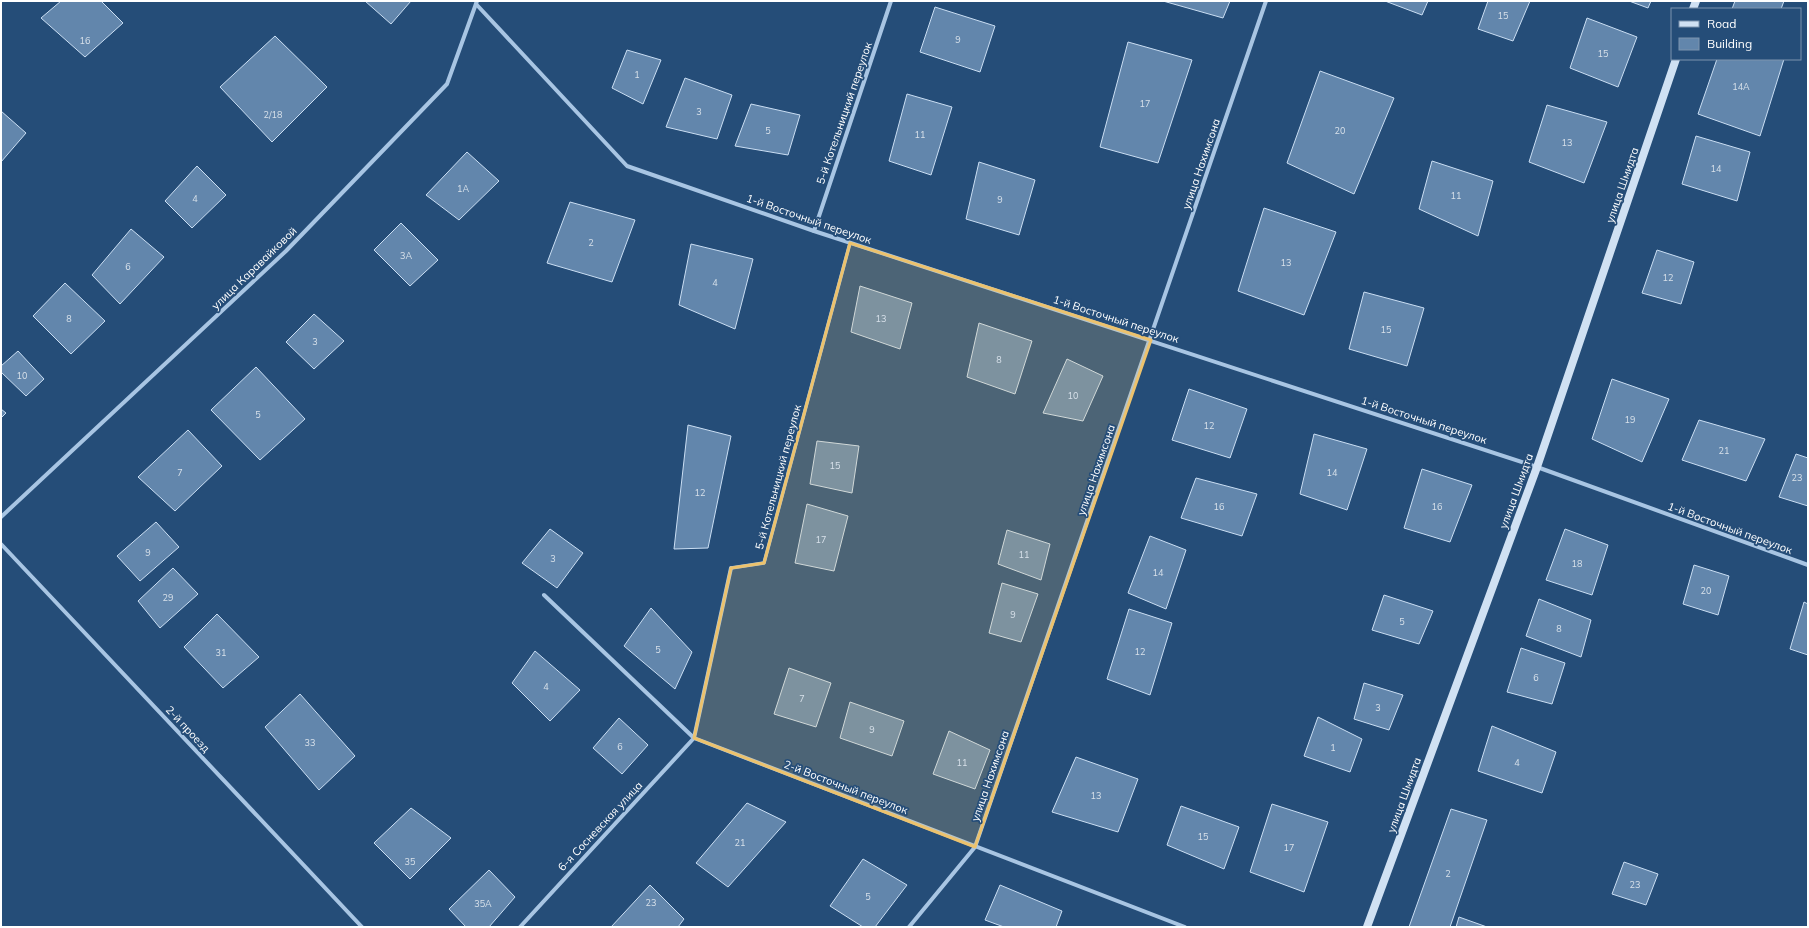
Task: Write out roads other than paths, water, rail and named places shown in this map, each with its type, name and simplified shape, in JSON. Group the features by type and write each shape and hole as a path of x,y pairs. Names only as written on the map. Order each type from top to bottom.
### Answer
{"main road":[{"name":"улица Шмидта","path":"1367,927 1537,467 1676,60"}],"street":[{"name":"5-й Котельницкий переулок","path":"814,231 891,1"},
{"name":"улица Нахимсона","path":"909,927 975,846 1151,340 1266,1"},
{"name":"1-й Восточный переулок","path":"477,2 627,166 814,231 1537,467 1808,566"},
{"name":"улица Каравайковой","path":"1,517 286,251 447,84 477,2"},
{"name":"5-й Котельницкий переулок","path":"694,738 731,568 764,563 850,242"},
{"name":"2-й проезд","path":"1,544 362,927"},
{"name":"2-й Восточный переулок","path":"544,596 694,738 1185,927"},
{"name":"6-я Сосневская улица","path":"520,927 694,738"}]}
